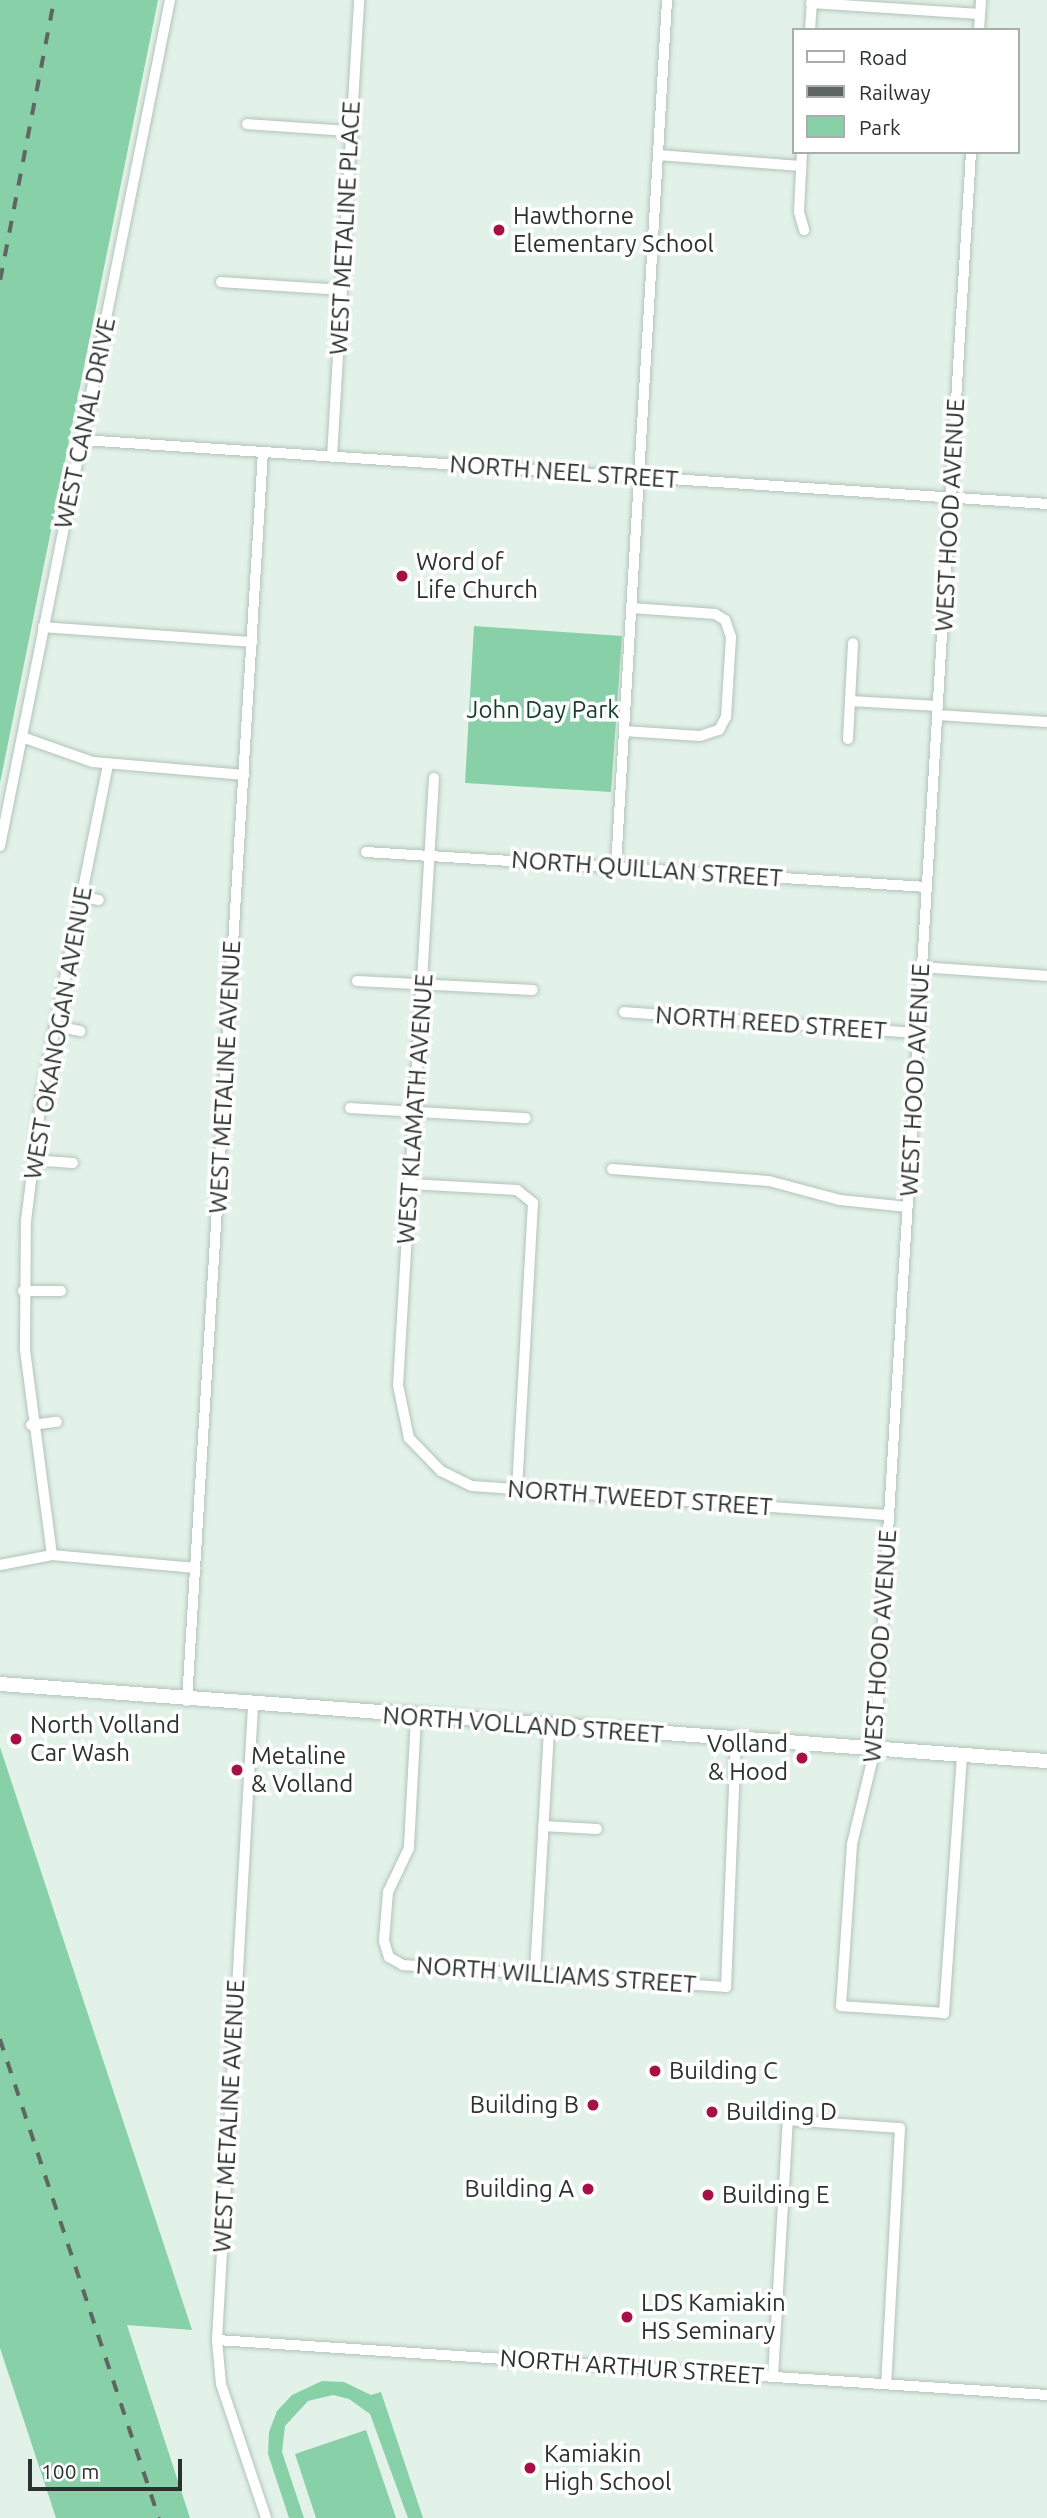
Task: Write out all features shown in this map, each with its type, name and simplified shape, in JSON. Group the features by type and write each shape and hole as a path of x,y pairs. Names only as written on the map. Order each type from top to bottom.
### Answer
{"main road":[{"name":"NORTH VOLLAND STREET","path":"0,1685 253,1706 1047,1761"}],"street":[{"name":"WEST CANAL DRIVE","path":"0,846 170,0"},
{"name":"WEST METALINE PLACE","path":"332,457 359,0"},
{"path":"616,867 667,0"},
{"path":"979,28 981,0"},
{"path":"810,28 811,2 980,14"},
{"path":"247,124 351,131"},
{"path":"802,154 799,212 804,230"},
{"name":"WEST HOOD AVENUE","path":"962,1756 944,2013 841,2006 852,1844 875,1749 971,154"},
{"path":"658,155 801,166"},
{"path":"220,282 342,290"},
{"name":"NORTH NEEL STREET","path":"82,440 1047,504"},
{"name":"WEST METALINE AVENUE","path":"187,1701 263,452"},
{"path":"624,731 707,736 719,730 726,717 731,649 728,624 715,614 631,608"},
{"path":"43,627 252,642"},
{"path":"848,740 853,643"},
{"path":"850,701 1047,722"},
{"path":"22,737 108,764 244,775"},
{"name":"WEST OKANOGAN AVENUE","path":"51,1555 31,1425 23,1291 32,1160 108,764"},
{"name":"WEST KLAMATH AVENUE","path":"409,1438 398,1385 434,778"},
{"name":"NORTH QUILLAN STREET","path":"366,852 927,887"},
{"path":"82,897 99,900"},
{"path":"922,967 1047,976"},
{"path":"357,981 533,990"},
{"name":"NORTH REED STREET","path":"624,1012 918,1033"},
{"path":"56,1026 80,1031"},
{"path":"350,1108 526,1118"},
{"path":"32,1160 73,1163"},
{"path":"612,1169 769,1181 840,1200 908,1208"},
{"path":"410,1184 517,1190 528,1195 534,1208 517,1490"},
{"path":"23,1291 61,1292"},
{"path":"31,1425 57,1422"},
{"name":"NORTH TWEEDT STREET","path":"409,1438 450,1477 472,1486 889,1515"},
{"path":"0,1565 51,1555 195,1568"},
{"name":"WEST METALINE AVENUE","path":"253,1706 217,2340 221,2384 266,2518"},
{"name":"NORTH WILLIAMS STREET","path":"416,1717 409,1848 386,1900 384,1941 389,1956 403,1965 726,1987 736,1740"},
{"path":"535,1973 549,1727"},
{"path":"543,1826 597,1829"},
{"path":"773,2377 788,2120 900,2128 886,2384"},
{"name":"NORTH ARTHUR STREET","path":"217,2340 1047,2395"}],"green space":[{"path":"0,0 158,0 0,783"},
{"name":"John Day Park","path":"474,626 622,636 611,792 465,783"},
{"path":"0,1747 192,2330 127,2325 190,2518 56,2518 0,2348"},
{"path":"322,2381 344,2382 371,2395 381,2392 423,2518 408,2518 370,2414 349,2399 333,2395 308,2401 285,2426 282,2452 304,2518 289,2518 268,2454 269,2432 277,2411 292,2395"},
{"path":"366,2430 396,2518 316,2518 295,2454"}],"railway":[{"path":"0,280 54,0"},
{"path":"0,2039 159,2518"}],"place":[{"name":"Hawthorne Elementary School","path":"499,230"},
{"name":"Word of Life Church","path":"402,576"},
{"name":"North Volland Car Wash","path":"16,1739"},
{"name":"Volland & Hood","path":"802,1758"},
{"name":"Metaline & Volland","path":"237,1770"},
{"name":"Building C","path":"655,2071"},
{"name":"Building B","path":"593,2105"},
{"name":"Building D","path":"712,2112"},
{"name":"Building A","path":"588,2189"},
{"name":"Building E","path":"708,2195"},
{"name":"LDS Kamiakin HS Seminary","path":"627,2317"},
{"name":"Kamiakin High School","path":"530,2468"}]}
